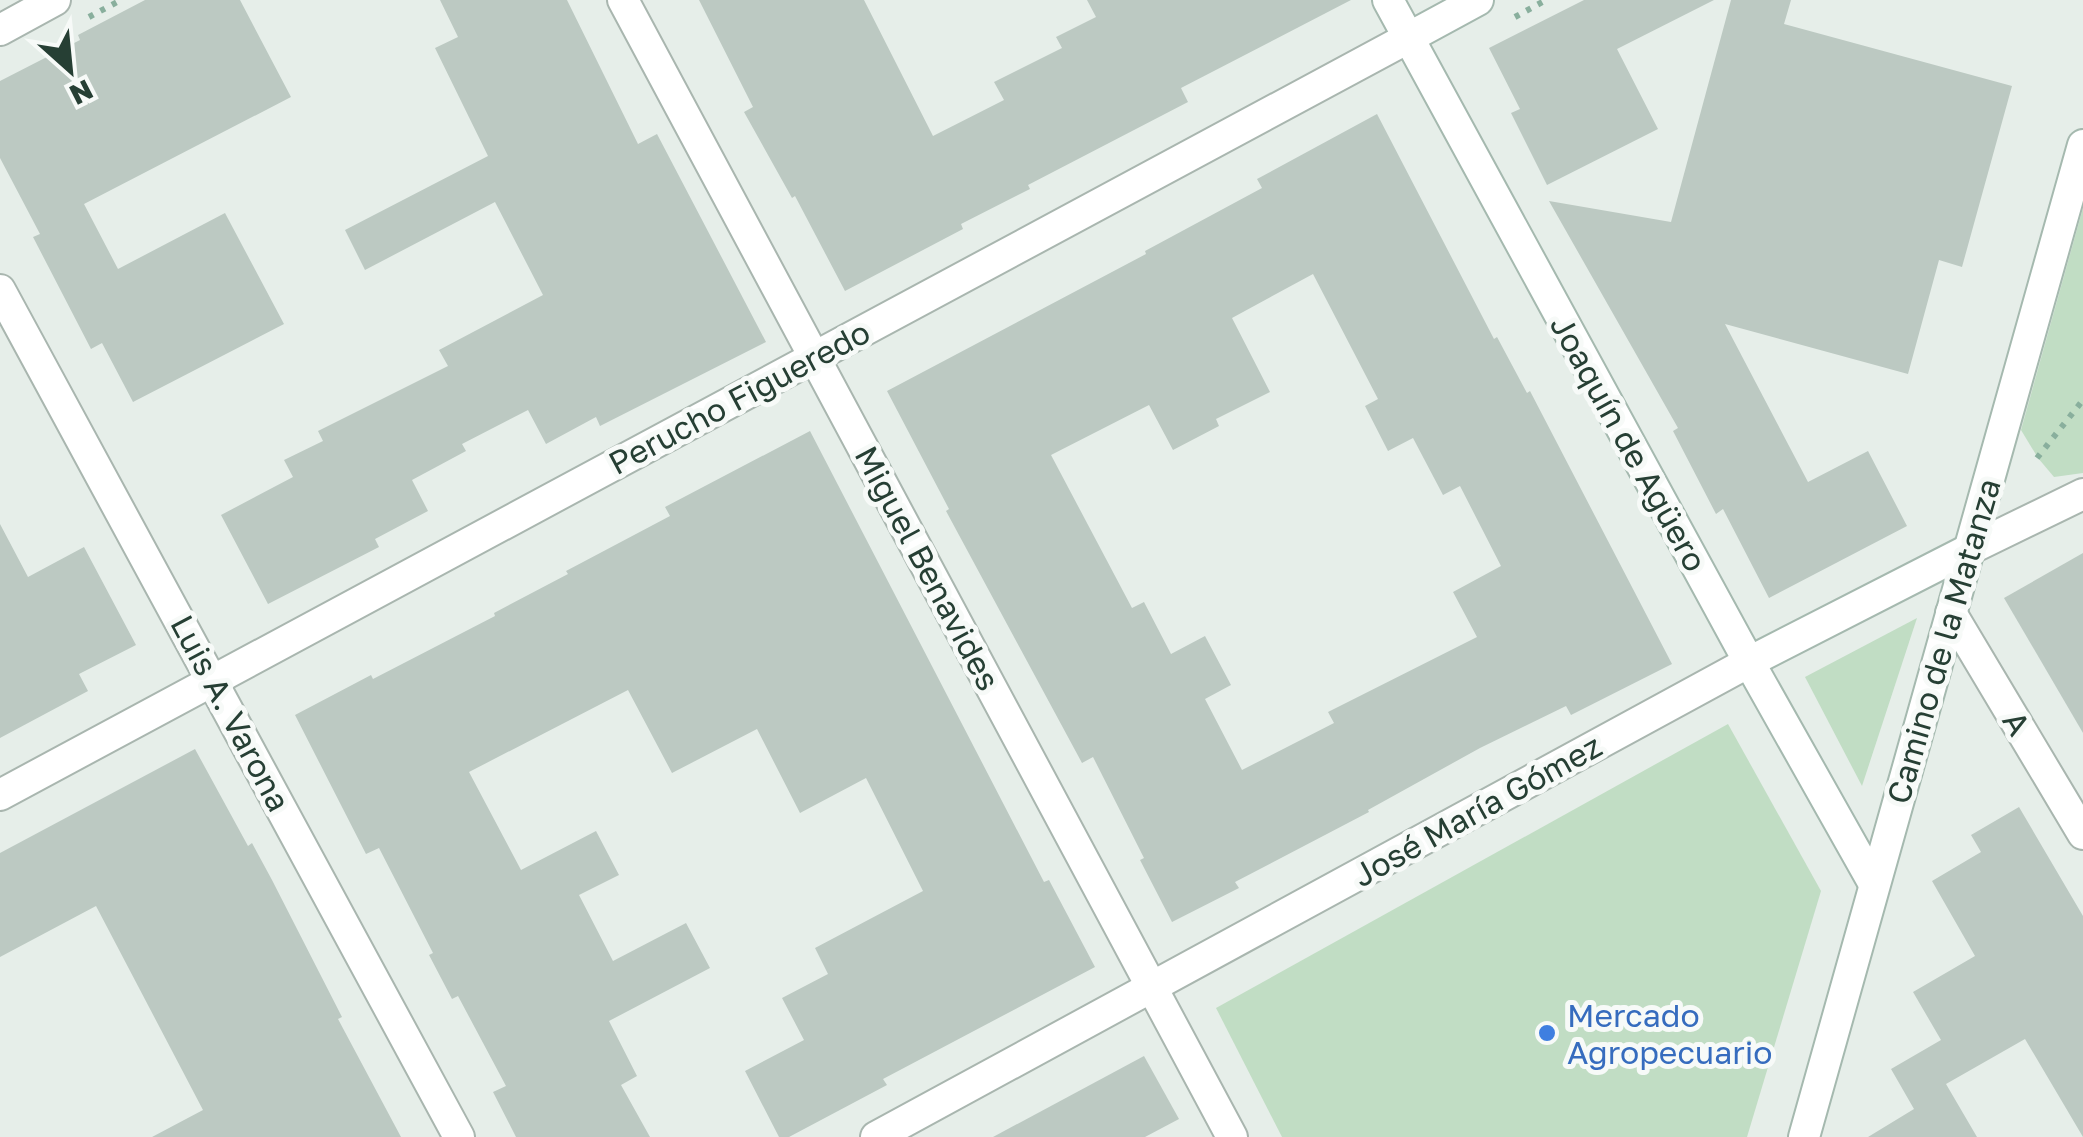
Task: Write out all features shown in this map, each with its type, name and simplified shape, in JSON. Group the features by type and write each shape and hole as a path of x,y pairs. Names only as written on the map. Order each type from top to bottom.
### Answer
{"street":[{"path":"0,30 54,0"},
{"name":"Miguel Benavides","path":"623,0 1232,1137"},
{"name":"Joaquín de Agüero","path":"1388,0 1874,884"},
{"name":"Perucho Figueredo","path":"0,795 1478,0"},
{"name":"Camino de la Matanza","path":"1804,1137 2083,144"},
{"name":"Luis A. Varona","path":"0,290 459,1137"},
{"name":"José María Gómez","path":"876,1137 1749,662 2083,494"},
{"name":"A","path":"1951,613 2083,834"}],"green space":[{"path":"2083,208 2083,473 2054,477 2021,430"},
{"path":"1917,618 1862,786 1805,677"},
{"path":"1728,724 1821,891 1747,1137 1282,1137 1216,1008"}],"building":[{"path":"145,0 240,0 291,97 84,204 118,269 225,213 284,324 133,402 102,343 91,349 33,237 40,234 0,158 0,81 80,40 78,35"},
{"path":"440,0 567,0 638,144 657,134 766,342 600,426 596,417 546,444 528,410 462,444 466,451 412,480 428,511 375,539 379,547 268,604 221,515 293,477 284,460 323,441 318,431 448,366 439,350 543,295 495,202 365,270 345,230 488,156 435,48 458,37"},
{"path":"699,0 864,0 933,136 1004,100 994,82 1062,48 1056,37 1096,17 1087,0 1351,0 1181,88 1188,102 1028,185 1030,189 961,224 963,229 845,291 795,196 792,198 744,112 753,107"},
{"path":"1584,0 1714,0 1617,49 1658,129 1547,185 1511,113 1520,109 1489,48"},
{"path":"1731,0 1791,0 1784,24 2012,86 1962,267 1939,260 1908,374 1725,324 1808,482 1868,451 1907,526 1769,598 1723,509 1716,514 1673,431 1678,428 1549,201 1671,222"},
{"path":"1377,114 1494,339 1497,337 1527,393 1530,391 1672,664 1571,715 1566,706 1480,748 1235,882 1239,888 1172,922 1093,757 1082,763 946,511 949,509 887,391 1262,188 1257,179","holes":["1313,274 1378,399 1365,406 1388,451 1413,438 1443,495 1460,486 1501,566 1453,592 1477,637 1328,712 1334,723 1242,770 1205,699 1231,685 1205,636 1171,654 1144,602 1132,608 1051,455 1149,405 1173,450 1219,426 1216,419 1270,392 1232,318"]},
{"path":"810,431 1044,882 1049,880 1095,967 883,1079 887,1085 789,1137 779,1137 745,1071 804,1040 782,998 828,974 815,948 923,891 866,778 800,813 757,729 672,773 628,690 469,772 521,870 596,831 619,875 579,895 613,961 686,923 710,968 609,1021 637,1076 621,1085 650,1137 516,1137 493,1092 506,1086 458,996 452,999 379,848 366,854 295,715 495,616 494,613 568,574 566,571 670,516 665,507"},
{"path":"0,524 28,577 84,547 136,645 79,674 88,691 0,738"},
{"path":"2083,553 2083,733 2004,598"},
{"path":"195,749 248,846 252,843 272,880 342,1017 338,1019 401,1137 152,1137 203,1110 96,906 0,957 0,853"},
{"path":"2019,807 2083,916 2083,1137 2025,1039 1946,1084 1977,1137 1868,1137 1914,1109 1891,1069 1941,1040 1913,992 1975,956 1932,881 1981,852 1971,835"},
{"path":"1144,1056 1179,1119 1145,1137 993,1137"}],"place":[{"name":"Mercado Agropecuario","path":"1547,1033"}]}
